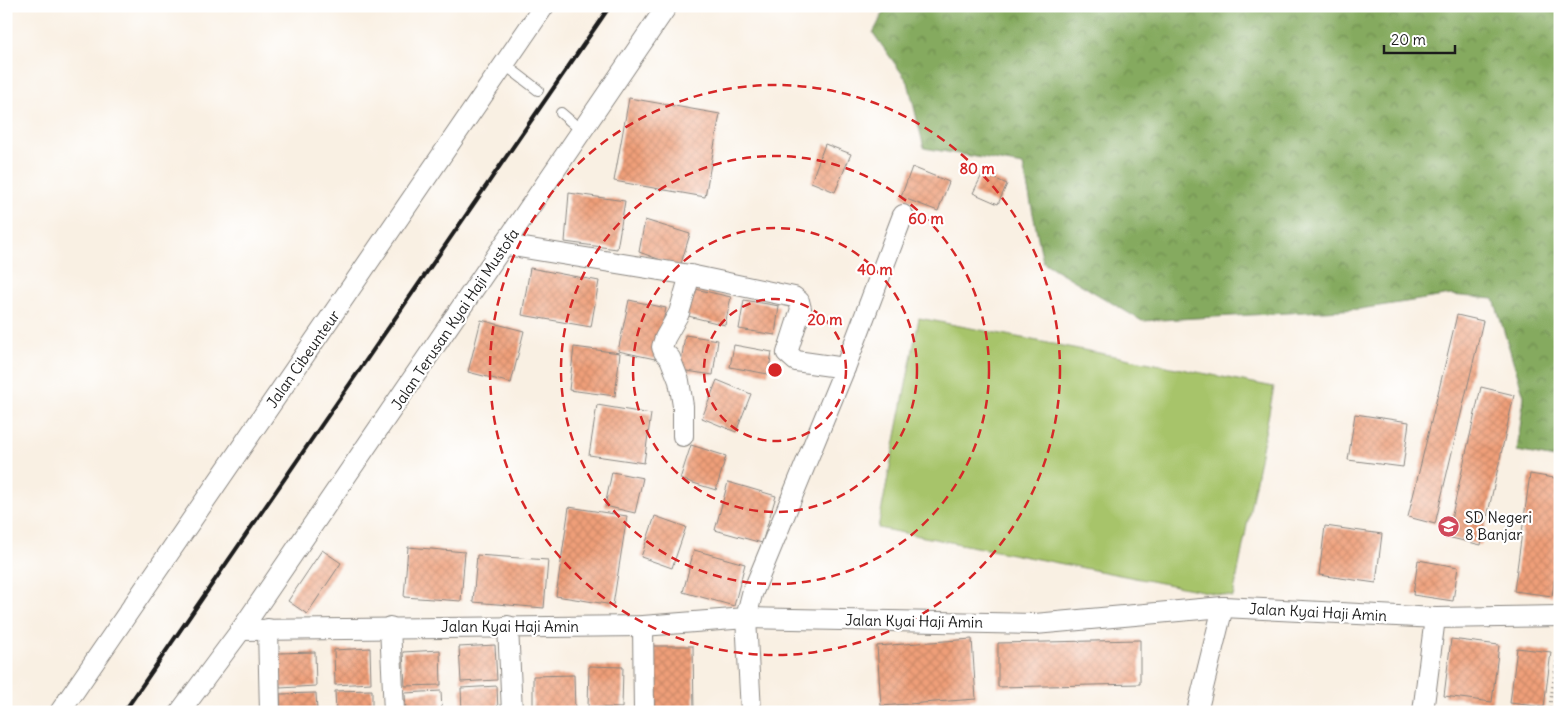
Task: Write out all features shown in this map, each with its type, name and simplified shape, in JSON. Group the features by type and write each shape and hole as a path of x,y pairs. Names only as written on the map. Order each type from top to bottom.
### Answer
{"street":[{"name":"Jalan Cibeunteur","path":"60,712 544,6"},
{"name":"Jalan Terusan Kyai Haji Mustofa","path":"180,712 241,630 506,245 667,6"},
{"path":"751,712 746,618 752,594 845,368 903,215"},
{"path":"506,245 690,275 794,297 799,302 801,309 787,353 790,358 796,361 845,368"},
{"path":"683,436 683,406 679,381 670,358 662,347 679,313 690,275"},
{"path":"1197,712 1223,607"},
{"name":"Jalan Kyai Haji Amin","path":"241,630 390,626 643,626 746,618 1035,624 1223,607 1435,618 1560,616"},
{"path":"1423,712 1435,618"},
{"path":"390,626 394,712"},
{"path":"508,626 512,712"},
{"path":"643,626 644,712"},
{"path":"268,629 270,712"}],"lane":[{"path":"504,64 538,90"},
{"path":"561,113 582,131"}],"path":[{"path":"1548,712 1560,636"}],"green space":[{"path":"887,6 1560,6 1560,459 1517,451 1524,396 1494,299 1451,295 1360,309 1142,321 1043,262 1023,165 924,148 908,82 873,33"},
{"path":"919,318 1274,387 1233,597 878,528"}],"building":[{"path":"629,98 720,114 705,197 614,181"},
{"path":"825,144 851,154 835,192 811,182"},
{"path":"912,167 949,182 938,211 901,197"},
{"path":"983,173 1007,184 998,204 973,193"},
{"path":"569,193 625,201 617,249 565,242"},
{"path":"645,220 690,234 680,267 639,252"},
{"path":"530,268 599,281 591,327 522,315"},
{"path":"691,288 731,297 725,325 684,315"},
{"path":"629,300 666,308 655,359 618,351"},
{"path":"744,300 779,306 775,335 739,329"},
{"path":"1457,315 1483,321 1435,524 1408,517"},
{"path":"481,320 524,331 511,383 468,372"},
{"path":"685,335 718,340 713,375 680,370"},
{"path":"734,345 772,352 768,374 730,367"},
{"path":"574,347 620,353 615,396 569,390"},
{"path":"717,380 751,394 736,432 702,418"},
{"path":"1481,387 1514,395 1481,545 1447,537"},
{"path":"597,405 651,414 644,463 589,455"},
{"path":"1355,414 1409,422 1403,467 1348,460"},
{"path":"691,445 726,456 716,490 680,479"},
{"path":"612,472 643,478 635,513 605,506"},
{"path":"1530,474 1560,479 1560,542 1552,596 1514,591"},
{"path":"728,482 776,496 762,543 715,530"},
{"path":"569,507 627,516 613,605 556,596"},
{"path":"655,516 686,527 672,568 641,557"},
{"path":"1325,526 1382,534 1376,583 1319,575"},
{"path":"408,547 465,552 461,601 404,597"},
{"path":"322,550 341,563 307,614 288,601"},
{"path":"694,550 745,564 734,606 683,592"},
{"path":"477,555 548,560 544,608 473,602"},
{"path":"1418,560 1458,567 1453,601 1413,595"},
{"path":"972,639 976,699 881,706 877,646"},
{"path":"1451,639 1499,645 1492,702 1444,696"},
{"path":"1140,640 1140,684 998,687 998,643"},
{"path":"495,645 497,680 461,682 459,647"},
{"path":"653,646 693,646 694,712 653,712"},
{"path":"370,648 371,683 335,685 334,650"},
{"path":"1517,648 1551,652 1544,707 1510,703"},
{"path":"440,650 441,685 405,686 403,652"},
{"path":"315,652 316,686 280,688 278,653"},
{"path":"589,666 623,667 622,708 588,707"},
{"path":"574,675 575,712 533,712 533,676"},
{"path":"497,686 498,712 462,712 461,688"},
{"path":"372,690 372,712 336,712 335,691"},
{"path":"441,691 442,712 406,712 405,693"},
{"path":"316,693 317,712 281,712 280,694"}],"railway":[{"path":"124,712 610,6"}],"place":[{"name":"SD Negeri 8 Banjar","path":"1449,526"}]}
